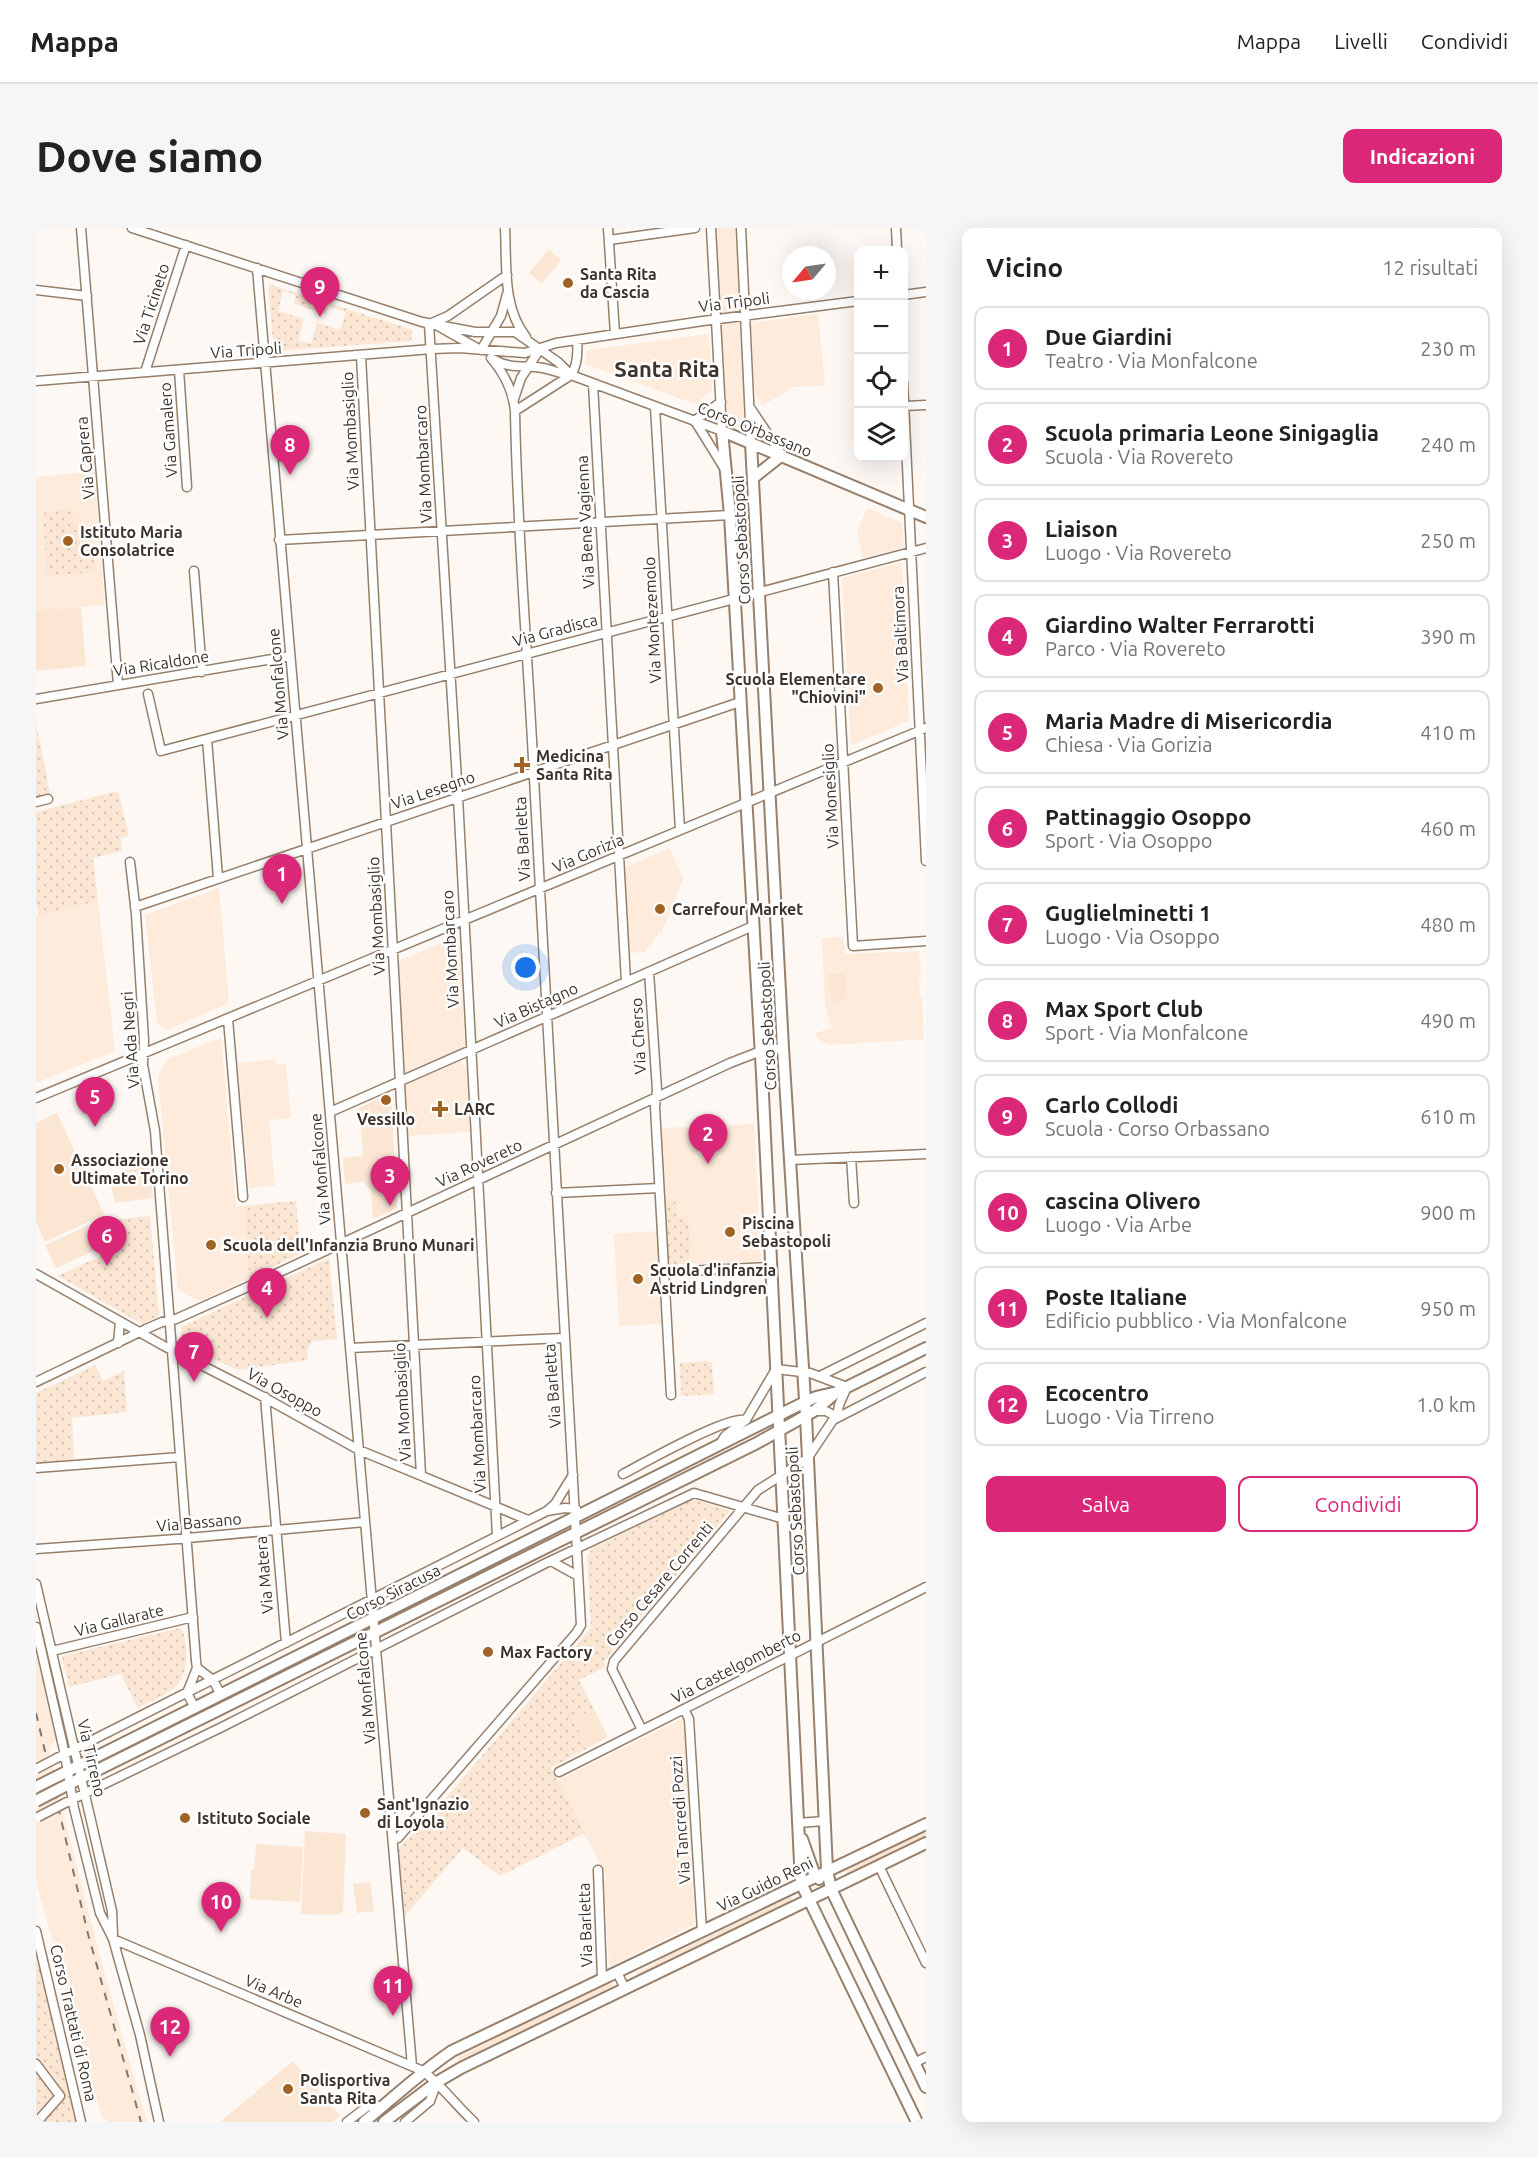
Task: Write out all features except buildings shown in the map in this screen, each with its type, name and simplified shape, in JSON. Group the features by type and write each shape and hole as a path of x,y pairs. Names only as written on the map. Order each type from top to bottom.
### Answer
{"main road":[{"name":"Corso Orbassano","path":"722,431 926,517"},
{"name":"Corso Sebastopoli","path":"722,431 730,515 761,1052 801,1883 917,2122"},
{"name":"Corso Sebastopoli","path":"751,443 783,1048 805,1402 810,1413 807,1459 824,1821 827,1870 831,1889"},
{"path":"753,478 782,455"},
{"name":"Corso Siracusa","path":"36,1800 780,1430 810,1413 837,1392 926,1348"},
{"name":"Corso Siracusa","path":"36,1787 374,1618 577,1513 719,1446 805,1402 837,1392"},
{"name":"Via Guido Reni","path":"364,2122 423,2071 452,2051 926,1824"},
{"path":"798,1826 816,1876 831,1889 926,2087"},
{"name":"Via Guido Reni","path":"384,2122 461,2068 926,1843"}],"street":[{"name":"Via Caprera","path":"81,228 118,685"},
{"path":"132,228 434,325 505,365 543,368 558,374 571,375"},
{"path":"505,228 508,280 514,318 530,342"},
{"path":"609,228 615,334"},
{"path":"609,240 695,228"},
{"name":"Corso Sebastopoli","path":"711,228 722,431"},
{"name":"Corso Sebastopoli","path":"741,228 751,443"},
{"path":"896,228 897,246"},
{"name":"Via Ticineto","path":"145,372 186,245"},
{"name":"Via Monfalcone","path":"257,268 412,2066"},
{"path":"434,325 508,280"},
{"path":"481,350 503,312 508,280"},
{"path":"36,290 87,296"},
{"path":"908,294 926,292"},
{"name":"Via Tripoli","path":"36,381 432,349 459,348 521,353 556,343 854,302"},
{"path":"434,325 475,332 511,331 540,349 571,375"},
{"name":"Via Mombarcaro","path":"434,325 432,349 497,1536"},
{"path":"459,348 486,340"},
{"path":"515,411 571,375 576,361 577,340"},
{"path":"514,400 518,385 540,349"},
{"name":"Via Mombasiglio","path":"361,356 421,1475"},
{"path":"491,358 501,371 514,400"},
{"name":"Via Gamalero","path":"178,370 187,487"},
{"name":"Corso Orbassano","path":"571,375 722,431"},
{"name":"Via Bene Vagienna","path":"593,384 626,982"},
{"name":"Via Barletta","path":"514,400 564,1338 577,1513 581,1625"},
{"path":"721,402 694,421 726,472"},
{"path":"908,406 926,405"},
{"path":"750,406 782,455"},
{"name":"Via Montezemolo","path":"655,407 680,830"},
{"name":"Via Baltimora","path":"905,408 911,552 923,729 926,861"},
{"path":"279,540 730,515"},
{"path":"911,552 926,548"},
{"name":"Via Gradisca","path":"148,694 161,751 911,552"},
{"path":"194,571 202,672"},
{"name":"Via Monesiglio","path":"833,572 853,946 926,941"},
{"name":"Via Ricaldone","path":"36,699 290,656"},
{"name":"Via Lesegno","path":"135,907 740,702"},
{"name":"Via Gorizia","path":"36,1098 923,729"},
{"path":"207,739 218,878"},
{"path":"36,802 48,799"},
{"name":"Via Ada Negri","path":"130,862 135,907 143,1065 155,1131 197,1668"},
{"name":"Via Bistagno","path":"330,1112 753,926"},
{"name":"Via Cherso","path":"649,972 656,1098"},
{"path":"228,1019 243,1197"},
{"name":"Via Rovereto","path":"36,1382 162,1322 169,1322 730,1063 761,1052 783,1048"},
{"path":"656,1098 671,1395"},
{"path":"790,1160 926,1154"},
{"path":"851,1157 854,1203"},
{"path":"556,1193 659,1188"},
{"path":"664,1272 772,1267"},
{"name":"Via Osoppo","path":"36,1274 139,1333 265,1397 359,1450 528,1520"},
{"path":"118,1343 120,1322"},
{"path":"820,1376 926,1323"},
{"path":"350,1348 564,1338"},
{"path":"776,1369 820,1376 847,1387 839,1405 837,1417"},
{"name":"Corso Siracusa","path":"719,1446 725,1436 746,1420 776,1369"},
{"path":"782,1474 807,1459 828,1425 837,1417 926,1372"},
{"name":"Via Matera","path":"265,1397 286,1643"},
{"path":"810,1413 826,1411 837,1417"},
{"path":"623,1474 720,1425 739,1418 746,1420"},
{"path":"36,1468 180,1457"},
{"name":"Corso Cesare Correnti","path":"642,1730 612,1669 612,1664 758,1490 782,1474"},
{"name":"Corso Siracusa","path":"547,1511 555,1504 573,1475"},
{"path":"36,1818 694,1492 784,1519"},
{"name":"Corso Siracusa","path":"36,1769 547,1511 564,1508 577,1513"},
{"name":"Via Bassano","path":"36,1549 365,1522"},
{"path":"551,1561 578,1576"},
{"name":"Via Tirreno","path":"36,1584 112,1911 113,1939"},
{"name":"Via Castelgomberto","path":"560,1772 926,1587"},
{"name":"Via Gallarate","path":"52,1651 193,1617"},
{"name":"Corso Cesare Correnti","path":"393,1839 399,1838 581,1625"},
{"name":"Via Tirreno","path":"36,1627 69,1801 100,1913 113,1939 140,2035 159,2122"},
{"path":"195,1708 187,1693 197,1668 213,1680 221,1695"},
{"path":"226,1706 234,1721"},
{"name":"Via Tancredi Pozzi","path":"684,1709 689,1719 702,1931"},
{"path":"200,1719 208,1734"},
{"path":"798,1826 824,1821"},
{"path":"879,1866 926,1963"},
{"name":"Via Barletta","path":"598,1870 602,1979"},
{"name":"Corso Trattati di Roma","path":"36,1931 81,2122"},
{"name":"Via Arbe","path":"113,1939 423,2071 438,2082 454,2103 474,2122"},
{"path":"617,1972 625,1989"},
{"path":"914,2063 926,2057"},
{"path":"36,2064 60,2096 37,2122"},
{"name":"Via Guido Reni","path":"405,2122 430,2101 438,2082"},
{"name":"Via Guido Reni","path":"347,2122 368,2106 384,2106"}],"shaded area":[{"path":"716,228 735,228 745,421 735,428 726,422"},
{"path":"549,249 561,260 542,284 529,273"},
{"path":"268,284 413,330 411,341 274,351","holes":["283,291 296,295 294,304 326,314 328,306 346,312 340,330 317,323 311,344 298,340 304,319 278,311"]},
{"path":"818,314 825,386 794,387 762,406 755,394 751,323"},
{"path":"709,334 712,391 695,404 585,364 587,350"},
{"name":"Istituto Maria Consolatrice","path":"94,471 105,605 36,610 36,477"},
{"path":"72,508 74,524 91,525 95,572 47,576 43,513"},
{"path":"867,508 902,523 904,547 863,558 857,533"},
{"path":"902,562 909,721 851,745 842,578"},
{"path":"81,607 86,666 36,671 36,610"},
{"path":"36,723 50,794 36,797"},
{"path":"118,791 129,836 121,838 122,851 93,858 98,901 39,915 36,903 36,812"},
{"path":"670,848 683,879 661,934 659,933 645,952 629,953 623,868"},
{"path":"219,888 229,1003 167,1030 157,1023 145,915"},
{"path":"98,901 115,1051 36,1083 36,915"},
{"path":"459,936 465,1046 404,1073 398,961"},
{"path":"843,937 845,954 919,951 924,1039 830,1045 823,1043 814,1034 831,1028 825,1004 822,938"},
{"path":"845,973 847,1000 831,1002 828,974"},
{"path":"221,1038 236,1206 245,1206 249,1278 200,1301 178,1290 158,1076 168,1059"},
{"path":"275,1059 276,1065 286,1064 291,1118 269,1120 275,1186 249,1188 238,1063"},
{"path":"459,1061 466,1068 470,1132 408,1136 405,1085"},
{"path":"388,1094 391,1095 397,1208 373,1219 371,1191 363,1182 345,1184 343,1158 363,1156 359,1108"},
{"name":"Associazione Ultimate Torino","path":"57,1113 104,1214 45,1242 36,1222 36,1123"},
{"path":"754,1124 761,1261 666,1265 659,1128"},
{"path":"149,1165 153,1198 115,1203 108,1175"},
{"path":"663,1199 675,1199 677,1218 688,1217 690,1264 666,1265"},
{"path":"296,1201 299,1237 306,1251 249,1278 245,1206"},
{"path":"150,1216 159,1316 142,1324 58,1276 118,1248 120,1242 110,1220"},
{"path":"87,1226 98,1249 56,1268 45,1245"},
{"name":"Scuola d'infanzia Astrid Lindgren","path":"658,1231 662,1324 619,1326 614,1234"},
{"path":"329,1258 337,1339 313,1341 307,1349 308,1360 238,1370 183,1346 181,1327"},
{"path":"706,1361 712,1363 714,1394 681,1396 680,1363"},
{"path":"95,1365 103,1381 124,1371 127,1412 72,1418 74,1460 36,1463 36,1393"},
{"path":"693,1499 730,1511 604,1661 605,1667 579,1680 594,1709 573,1719 588,1748 551,1768 585,1833 500,1876 463,1848 405,1916 398,1849 434,1812 591,1628 587,1556 593,1548"},
{"path":"180,1628 184,1636 186,1651 184,1674 174,1688 158,1698 138,1708 121,1674 69,1687 62,1656"},
{"path":"36,1652 56,1740 49,1748 64,1817 102,1964 147,2122 108,2122 102,2117 36,1882"},
{"path":"594,1709 608,1737 588,1748 573,1719"},
{"path":"684,1718 695,1924 609,1967 604,1879 607,1877 557,1781"},
{"path":"926,1828 926,1837 847,1876 845,1871"},
{"path":"305,1831 346,1834 343,1911 339,1915 301,1914"},
{"path":"256,1844 303,1847 300,1902 250,1899 251,1869 254,1869"},
{"path":"370,1882 374,1911 357,1913 353,1884"},
{"path":"790,1894 793,1901 638,1976 636,1973 672,1951"},
{"path":"36,1944 77,2122 36,2122"},
{"path":"609,1981 614,1986 613,1988 460,2063 457,2058 489,2042 503,2032"},
{"name":"Polisportiva Santa Rita","path":"293,2061 340,2116 333,2122 220,2122"}],"railway":[{"path":"36,1713 88,1934 141,2122"}],"place":[{"name":"Santa Rita da Cascia","path":"568,283"},
{"name":"Carlo Collodi","path":"320,317"},
{"name":"Max Sport Club","path":"290,475"},
{"name":"Istituto Maria Consolatrice","path":"68,541"},
{"name":"Scuola Elementare \"Chiovini\"","path":"878,688"},
{"name":"Medicina Santa Rita","path":"522,765"},
{"name":"Due Giardini","path":"282,904"},
{"name":"Carrefour Market","path":"660,909"},
{"name":"Vessillo","path":"386,1100"},
{"name":"LARC","path":"440,1109"},
{"name":"Maria Madre di Misericordia","path":"95,1127"},
{"name":"Scuola primaria Leone Sinigaglia","path":"708,1164"},
{"name":"Associazione Ultimate Torino","path":"59,1169"},
{"name":"Liaison","path":"390,1206"},
{"name":"Piscina Sebastopoli","path":"730,1232"},
{"name":"Scuola dell'Infanzia Bruno Munari","path":"211,1245"},
{"name":"Pattinaggio Osoppo","path":"107,1266"},
{"name":"Scuola d'infanzia Astrid Lindgren","path":"638,1279"},
{"name":"Giardino Walter Ferrarotti","path":"267,1318"},
{"name":"Guglielminetti 1","path":"194,1382"},
{"name":"Max Factory","path":"488,1652"},
{"name":"Sant'Ignazio di Loyola","path":"365,1813"},
{"name":"Istituto Sociale","path":"185,1818"},
{"name":"cascina Olivero","path":"221,1932"},
{"name":"Poste Italiane","path":"393,2016"},
{"name":"Ecocentro","path":"170,2057"},
{"name":"Polisportiva Santa Rita","path":"288,2089"}],"district":[{"name":"Santa Rita","path":"667,369"}]}
